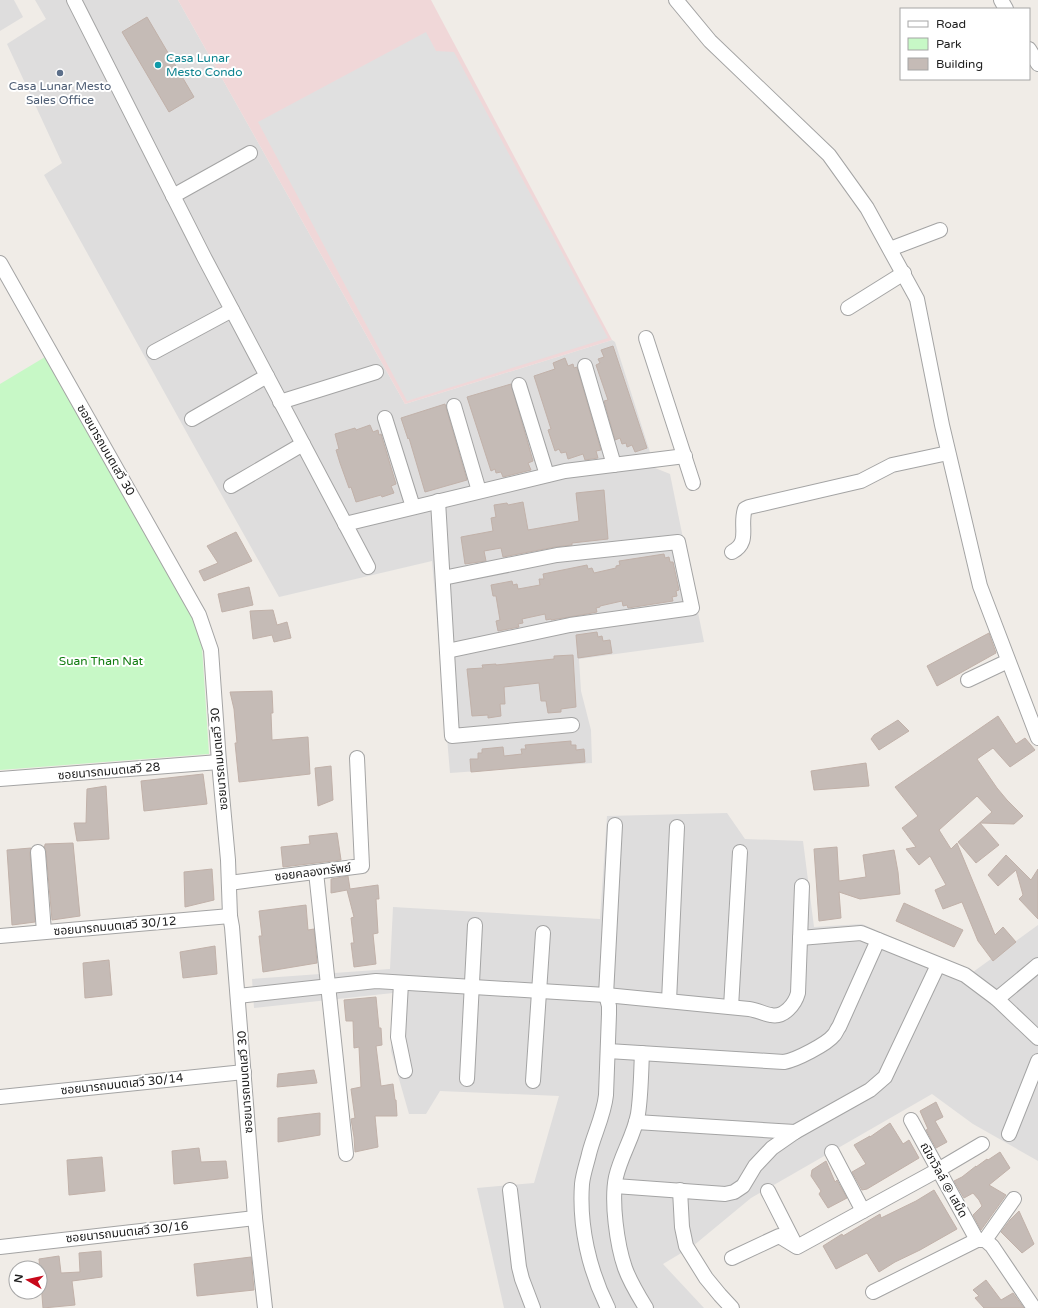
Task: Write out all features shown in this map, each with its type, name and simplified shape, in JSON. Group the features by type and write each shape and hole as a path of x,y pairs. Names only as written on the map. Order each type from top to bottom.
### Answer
{"street":[{"path":"74,0 232,310 368,567"},
{"path":"676,0 710,41 829,155 867,208 917,299 948,453 980,586 1038,738"},
{"path":"1030,50 1038,64"},
{"path":"174,196 250,153"},
{"path":"890,249 940,230"},
{"name":"ซอยนารถมนตเสวี 30","path":"0,263 199,615 211,650 218,762 228,860 230,916 238,996 255,1218 265,1308"},
{"path":"848,308 904,273"},
{"path":"154,352 232,310"},
{"path":"646,338 693,483"},
{"path":"585,366 614,465"},
{"path":"280,402 376,372"},
{"path":"192,419 267,376"},
{"path":"519,385 547,475"},
{"path":"454,406 479,491"},
{"path":"385,418 413,507"},
{"path":"231,486 303,444"},
{"path":"732,552 738,549 742,544 743,515 745,509 781,499 861,481 892,465 948,453"},
{"path":"345,524 565,471 685,456"},
{"path":"438,501 452,736 572,725"},
{"path":"442,578 557,555 678,542 692,608 570,625 447,651"},
{"path":"968,680 1008,661"},
{"name":"ซอยคลองทรัพย์","path":"229,883 362,866 357,758"},
{"name":"ซอยนารถมนตเสวี 28","path":"0,779 218,762"},
{"path":"608,1308 602,1296 589,1259 582,1220 582,1182 593,1140 605,1104 609,1006 606,995 615,825"},
{"path":"669,1001 677,827"},
{"path":"38,852 44,932"},
{"path":"731,1007 740,852"},
{"path":"316,872 346,1154"},
{"path":"238,996 376,981 606,995 749,1009 772,1016 777,1016 792,1007 796,1001 798,993 802,886"},
{"name":"ซอยนารถมนตเสวี 30/12","path":"0,936 230,916"},
{"path":"467,1079 475,925"},
{"path":"533,1081 542,933"},
{"path":"800,938 861,933 970,978 996,999 1038,1038"},
{"path":"608,1051 784,1062 792,1060 828,1041 834,1035 878,940"},
{"path":"615,1186 725,1194 734,1192 743,1186 755,1166 772,1148 795,1132 870,1090 885,1077 938,965"},
{"path":"996,999 1038,966"},
{"path":"401,983 398,1037 405,1072"},
{"path":"642,1053 636,1122 616,1176 615,1217 621,1254 625,1268 632,1285 646,1308"},
{"path":"1009,1134 1038,1061"},
{"name":"ซอยนารถมนตเสวี 30/14","path":"0,1097 244,1072"},
{"name":"ณิชาวิลล์ @ เสม็ด","path":"910,1120 938,1170 981,1240 992,1246 1034,1308"},
{"path":"636,1122 795,1132"},
{"path":"797,1247 938,1170 982,1144"},
{"path":"832,1152 863,1211"},
{"path":"510,1190 522,1280 533,1308"},
{"path":"680,1190 682,1227 686,1246 706,1278 732,1308"},
{"path":"768,1191 797,1247"},
{"path":"873,1292 981,1240 1014,1199"},
{"name":"ซอยนารถมนตเสวี 30/16","path":"0,1247 255,1218"},
{"path":"732,1258 779,1236 797,1247"}],"shaded area":[{"path":"0,0 14,0 23,17 0,31"},
{"path":"35,0 178,0 405,404 612,340 615,342 655,468 670,474 704,642 579,659 581,691 591,730 592,763 450,773 432,561 279,597 44,175 62,163 7,44 46,19"},
{"path":"178,0 431,0 612,340 405,404"},
{"path":"426,32 436,51 454,52 608,338 407,401 258,122"},
{"path":"727,813 745,839 803,841 814,927 862,924 973,972 1038,925 1038,1161 973,1124 932,1094 751,1198 693,1246 663,1264 704,1308 504,1308 477,1188 534,1183 559,1096 440,1091 426,1114 409,1114 391,1051 393,993 254,1008 252,979 390,969 393,907 600,919 607,816"}],"green space":[{"name":"Suan Than Nat","path":"45,357 191,614 202,647 209,754 0,770 0,384"}],"building":[{"name":"Casa Lunar Mesto Condo","path":"147,17 194,97 169,112 122,32"},
{"path":"613,346 647,448 635,452 632,445 627,447 626,443 622,444 620,438 615,440 604,401 608,400 596,365 600,363 598,359 604,357 601,350"},
{"path":"565,358 568,366 573,364 574,368 577,367 601,450 596,451 598,458 585,460 583,454 568,459 566,452 561,453 559,449 555,451 548,430 551,429 534,376 555,369 553,363"},
{"path":"511,384 533,461 528,463 531,470 503,477 501,472 496,473 495,469 491,471 467,397"},
{"path":"445,404 467,480 425,492 409,438 408,439 401,418"},
{"path":"370,425 373,432 378,430 379,435 381,434 396,484 391,486 394,493 356,502 340,463 336,450 339,449 335,434 355,428 356,430"},
{"path":"604,490 608,539 572,543 572,545 503,557 501,548 484,551 486,561 465,564 461,537 493,531 491,518 496,517 494,505 507,503 508,505 523,502 528,530 579,521 576,493"},
{"path":"236,532 252,561 204,581 199,571 218,563 207,546"},
{"path":"664,554 665,558 669,557 670,562 673,562 679,590 676,591 677,596 672,597 673,601 628,608 627,605 623,606 622,601 600,606 596,608 597,612 551,620 546,620 545,614 522,619 523,623 518,624 519,627 498,631 496,621 500,620 496,596 493,596 491,585 512,581 513,585 517,584 518,589 540,585 539,579 544,579 543,574 587,565 588,569 592,568 594,573 616,568 616,566 620,565 619,561"},
{"path":"249,587 253,605 222,612 218,594"},
{"path":"273,610 277,625 287,622 291,638 274,642 272,635 253,639 250,611"},
{"path":"597,632 598,637 602,636 603,641 610,640 612,653 578,658 576,635"},
{"path":"989,633 996,653 937,686 927,666"},
{"path":"573,655 576,707 561,709 561,712 548,713 546,701 541,701 539,683 504,687 505,704 500,704 501,716 488,718 488,715 472,716 467,669 483,668 482,665 554,659 554,656"},
{"path":"272,691 272,740 308,737 310,774 239,782 235,743 237,743 234,709 230,692"},
{"path":"998,716 1016,744 1025,738 1035,750 1010,767 993,748 977,759 997,788 1023,816 1014,824 980,823 999,845 976,863 958,842 992,812 977,796 939,830 951,849 957,843 995,935 1003,927 1016,942 993,961 978,941 962,902 943,909 935,890 946,885 930,856 919,865 906,849 916,847 902,828 918,816 895,787"},
{"path":"898,720 909,731 879,750 871,739 874,735"},
{"path":"571,741 571,745 576,745 576,750 584,749 585,762 471,772 470,759 478,759 478,753 482,753 482,749 503,747 504,756 522,754 521,749 526,749 525,745"},
{"path":"866,763 869,786 814,790 811,771"},
{"path":"331,766 333,800 318,806 315,768"},
{"path":"203,774 207,804 144,811 141,781"},
{"path":"106,786 109,839 77,841 74,823 86,823 87,789"},
{"path":"337,833 341,860 283,867 281,847 310,844 309,836"},
{"path":"73,843 80,916 52,920 46,851 44,846 45,844"},
{"path":"837,847 839,881 866,877 863,855 894,850 900,894 860,899 839,892 841,918 819,921 814,849"},
{"path":"31,848 30,853 35,922 12,925 7,850"},
{"path":"1006,855 1031,880 1038,869 1038,919 1019,899 1023,895 1016,870 998,886 988,875"},
{"path":"212,869 214,900 185,907 184,872"},
{"path":"348,876 350,889 378,885 379,899 376,899 378,933 373,934 376,964 354,967 351,943 354,943 351,918 354,917 347,890 331,893 331,879"},
{"path":"904,903 963,930 954,947 896,921"},
{"path":"306,905 308,930 314,929 317,963 263,972 259,936 262,936 259,911"},
{"path":"215,946 217,974 183,978 180,952"},
{"path":"109,960 112,995 85,998 83,963"},
{"path":"376,997 382,1045 376,1046 381,1086 393,1084 397,1116 375,1116 378,1147 355,1152 351,1119 355,1118 351,1089 361,1087 359,1047 354,1048 353,1021 346,1021 344,1000"},
{"path":"314,1070 317,1083 277,1087 278,1074"},
{"path":"936,1102 943,1117 935,1121 947,1142 936,1148 926,1130 928,1129 920,1111"},
{"path":"320,1113 320,1135 278,1142 278,1118"},
{"path":"890,1123 903,1144 909,1140 919,1158 867,1189 862,1190 852,1172 866,1164 854,1145 870,1137"},
{"path":"199,1148 201,1162 226,1161 228,1178 174,1184 172,1151"},
{"path":"1000,1152 1010,1168 989,1185 1006,1195 981,1230 973,1215 982,1206 979,1200 973,1193 964,1198 954,1181"},
{"path":"102,1157 105,1191 69,1195 67,1160"},
{"path":"826,1161 835,1182 837,1180 847,1198 828,1208 819,1194 821,1191 811,1176 812,1170"},
{"path":"934,1190 957,1229 879,1272 867,1253 836,1269 823,1246 880,1214 881,1218 916,1201"},
{"path":"1019,1211 1034,1244 1022,1253 1001,1232"},
{"path":"101,1251 102,1277 72,1281 75,1305 43,1308 42,1300 48,1300 48,1260 39,1259 59,1256 61,1273 80,1272 79,1253"},
{"path":"251,1257 254,1290 197,1296 194,1264"},
{"path":"986,1280 1001,1300 1013,1293 1024,1308 984,1308 975,1298 979,1296 973,1290"}],"place":[{"name":"Casa Lunar Mesto Condo","path":"158,65"},
{"name":"Casa Lunar Mesto Sales Office","path":"60,73"}]}
